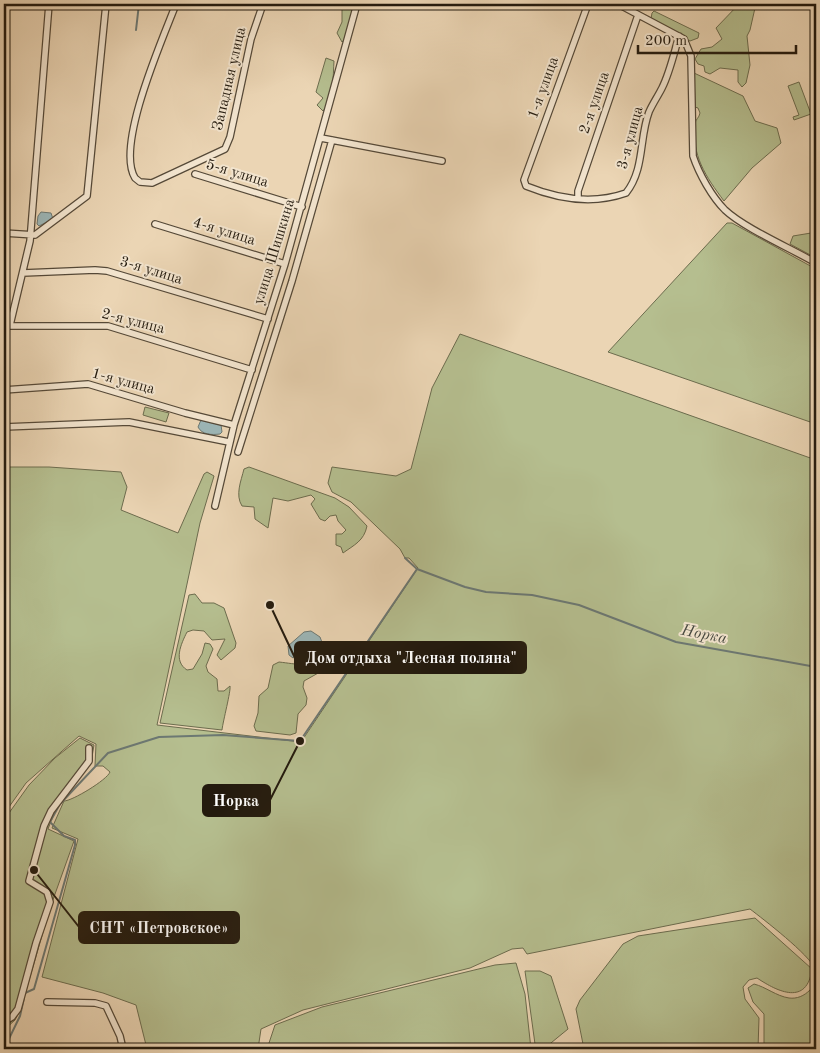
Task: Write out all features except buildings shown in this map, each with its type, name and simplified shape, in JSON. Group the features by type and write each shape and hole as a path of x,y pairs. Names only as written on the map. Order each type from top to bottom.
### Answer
{"street":[{"path":"7,325 24,272 30,236 49,4"},
{"path":"4,233 30,236 42,232 87,196 106,4"},
{"name":"Западная улица","path":"176,4 137,112 131,168 135,178 146,183 152,183 225,149 230,137 251,39 263,4"},
{"name":"улица Шишкина","path":"216,506 229,442 302,207 357,4"},
{"name":"1-я улица","path":"578,198 562,199 548,196 526,186 524,180 588,4"},
{"path":"618,4 678,36 688,44 691,56 693,156 696,165 722,206 743,223 816,263"},
{"name":"2-я улица","path":"578,198 578,191 638,15"},
{"name":"3-я улица","path":"578,198 622,194 628,190 638,167 649,111 669,72 678,36"},
{"path":"321,138 442,162"},
{"path":"238,452 292,280 332,140"},
{"name":"5-я улица","path":"194,174 302,207"},
{"name":"4-я улица","path":"156,224 285,264"},
{"name":"3-я улица","path":"24,272 107,271 268,319"},
{"name":"2-я улица","path":"7,325 108,326 252,370"},
{"name":"1-я улица","path":"4,390 88,384 185,413 234,425"},
{"path":"4,427 129,422 229,442"},
{"path":"4,1022 12,1017 18,1009 36,943 50,902 47,892 29,881 44,826 51,811 89,761 89,748"},
{"path":"47,1002 95,1003 106,1006 120,1036 123,1049"}],"green space":[{"path":"355,4 342,42 337,33 342,22 342,5"},
{"path":"739,4 792,4 755,8 747,36 750,65 746,83 742,87 738,82 738,70 720,68 710,74 705,72 704,66 698,64 695,59 701,49 712,47 722,39 716,28"},
{"path":"654,11 699,33 698,38 690,41 651,19"},
{"path":"326,58 334,61 331,94 327,107 323,111 317,105 323,98 316,92"},
{"path":"694,73 743,96 755,121 777,128 781,143 752,168 724,201 701,165 695,145 695,123 700,113 698,108 695,107"},
{"path":"799,82 811,114 794,120 793,117 799,115 788,86"},
{"path":"727,223 732,223 816,269 816,424 608,352"},
{"path":"811,233 816,240 816,258 790,244 793,236"},
{"path":"460,334 816,460 816,972 805,955 796,946 750,909 527,954 523,948 512,949 470,968 303,1010 261,1029 258,1049 147,1049 136,1005 103,993 42,977 78,839 52,828 64,801 89,790 103,780 110,772 103,766 95,766 96,744 79,736 26,783 4,814 4,467 49,467 121,472 127,487 121,510 178,533 204,474 207,472 214,476 200,523 157,725 301,742 418,568 409,558 405,558 400,549 351,502 332,492 328,483 332,467 396,476 411,469 432,388"},
{"path":"145,407 169,413 166,422 143,415"},
{"path":"249,467 335,498 349,507 367,526 364,535 343,553 341,547 336,545 336,534 342,534 346,530 338,521 336,515 330,516 325,521 320,519 311,504 315,499 311,495 288,501 273,498 268,528 255,519 254,507 242,506 240,502 239,488 241,478 244,469"},
{"path":"195,594 202,603 214,603 224,608 236,643 235,648 221,660 217,655 225,639 212,640 204,631 193,630 187,632 182,642 179,657 180,662 187,670 193,669 202,654 205,643 210,644 213,649 206,666 208,672 217,679 218,691 224,691 230,686 222,730 160,723 189,595"},
{"path":"327,657 328,663 320,672 304,681 303,687 307,698 306,705 298,714 296,733 290,735 256,731 254,726 258,713 259,696 268,688 273,665 279,662 309,664"},
{"path":"80,738 94,745 91,763 55,811 48,829 74,841 50,908 21,1008 15,1020 4,1030 4,820 29,785 55,758"},
{"path":"755,918 812,969 809,981 798,992 782,991 757,978 749,980 743,987 745,999 759,1018 758,1049 584,1049 576,1009 580,1000 623,944 638,936"},
{"path":"516,963 525,994 531,1049 267,1049 275,1025 322,1007 495,965"},
{"path":"525,971 540,971 551,976 568,1029 546,1047 535,1044"},
{"path":"816,972 816,1049 764,1049 764,1014 753,1002 748,988 754,984 784,997 792,998 805,994 812,988"}],"water":[{"path":"41,212 51,213 53,219 39,226 37,224 38,216"},
{"path":"201,420 221,425 222,432 220,434 208,434 202,432 198,427"},
{"path":"311,631 320,637 323,645 308,658 299,655 293,658 289,655 288,646 304,632"}],"waterway":[{"path":"136,30 139,4"},
{"path":"405,558 417,569"},
{"name":"Норка","path":"25,993 34,989 75,845 75,840 64,836 50,822 60,804 108,753 159,737 223,735 300,741 417,569 465,587 486,592 532,595 579,605 676,642 816,667"},
{"name":"Норка","path":"4,1049 20,1016 24,998"}],"place":[{"name":"Дом отдыха \"Лесная поляна\"","path":"270,605"},
{"name":"Норка","path":"300,741"},
{"name":"СНТ «Петровское»","path":"34,870"}]}
